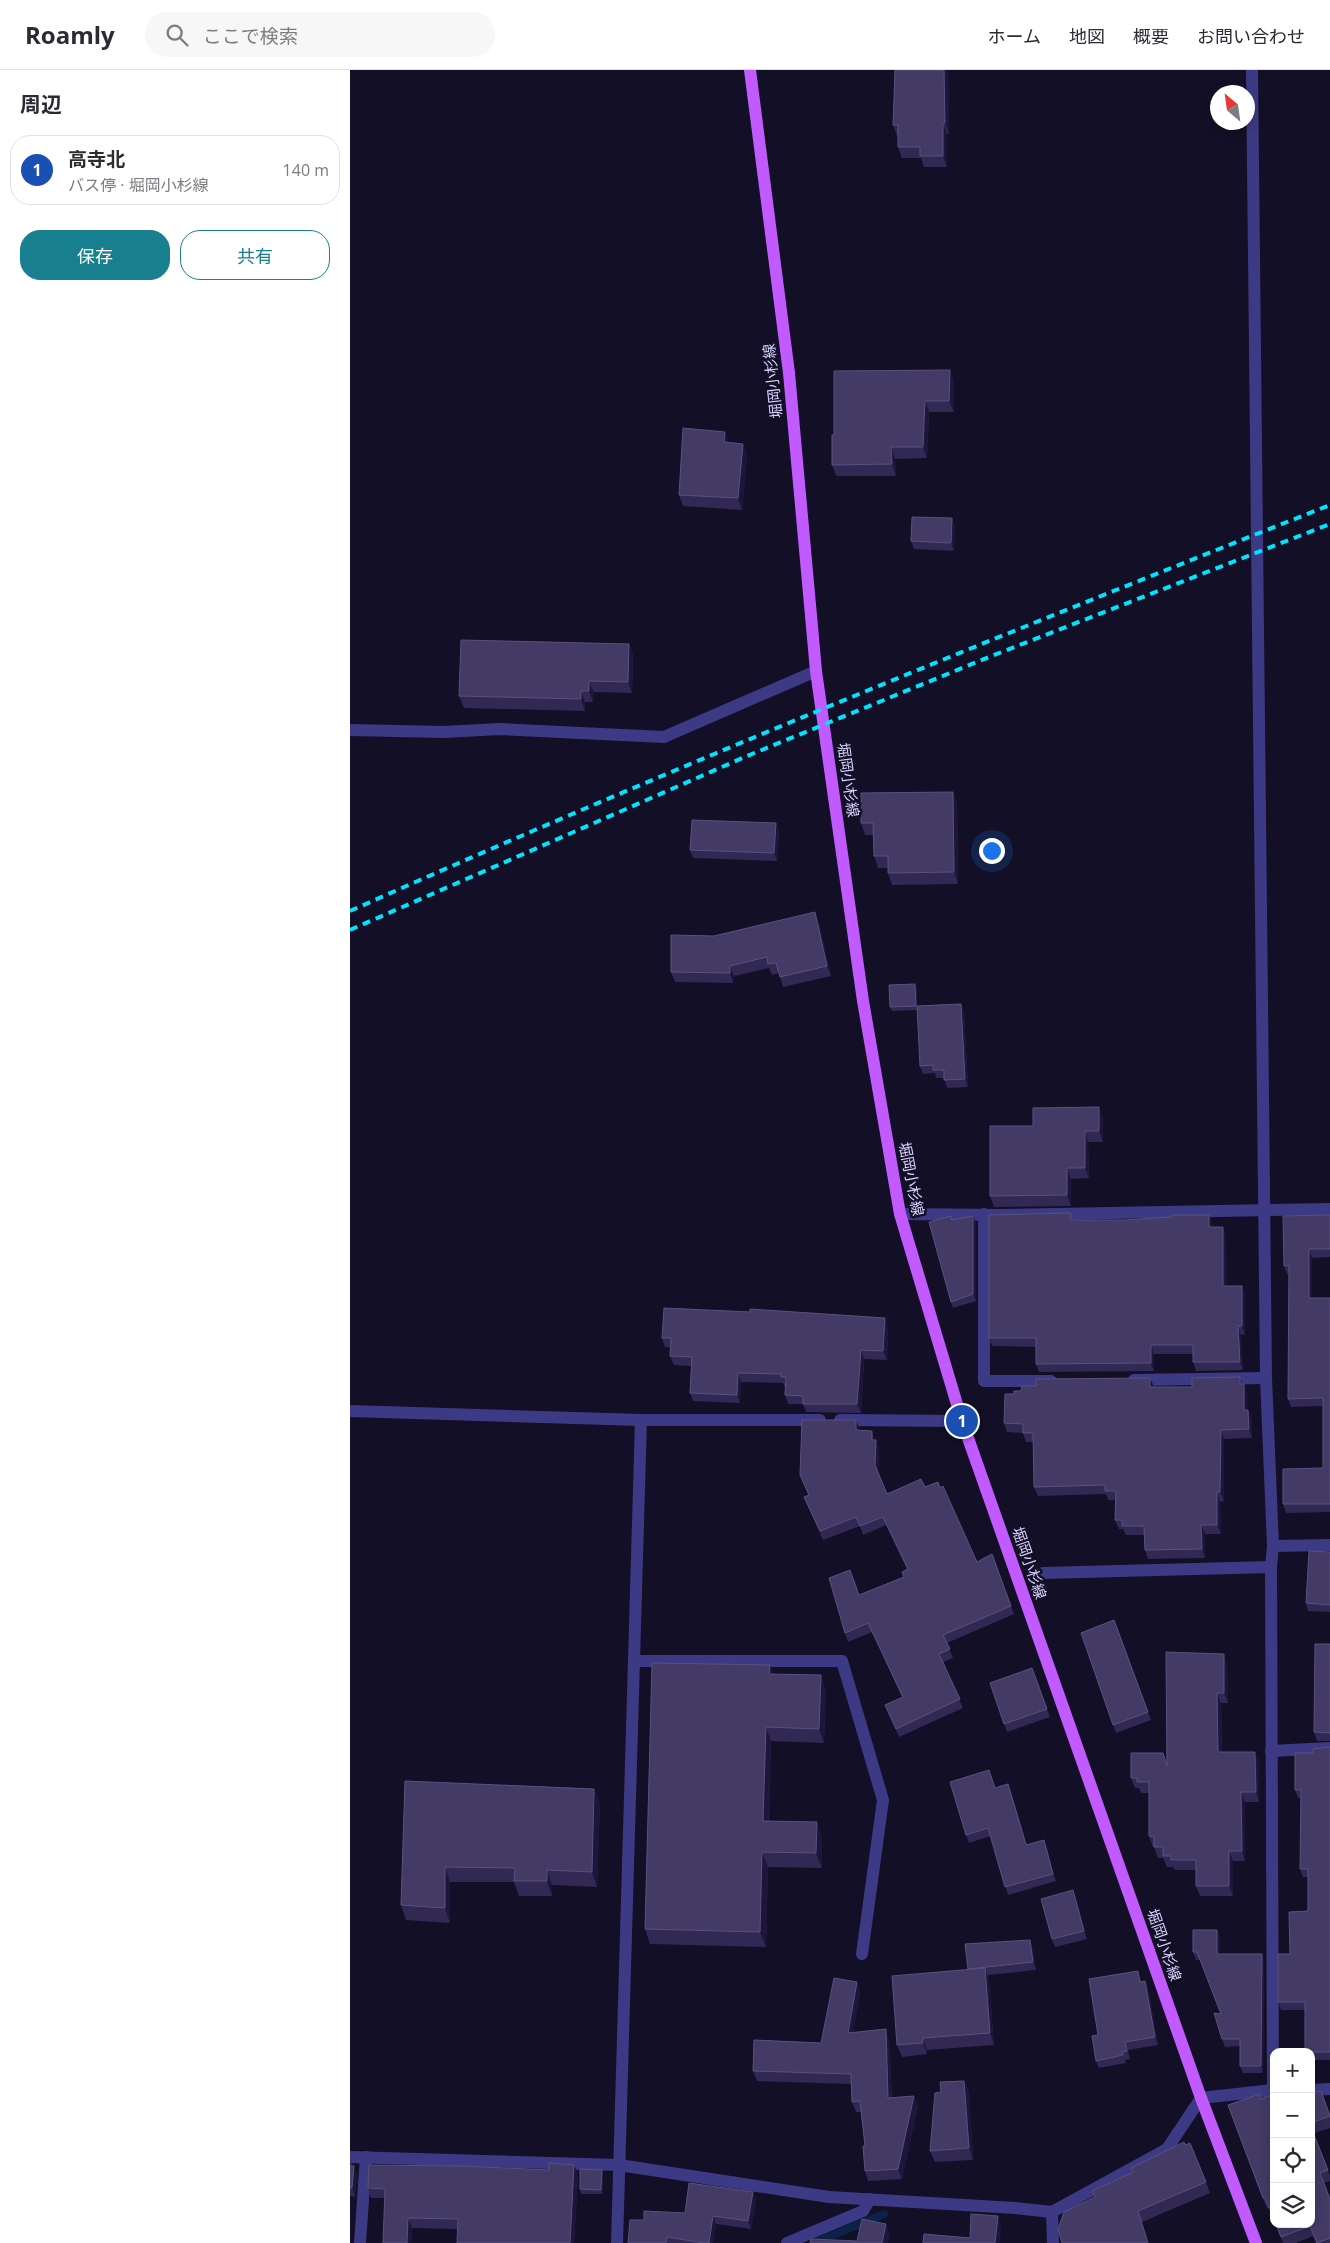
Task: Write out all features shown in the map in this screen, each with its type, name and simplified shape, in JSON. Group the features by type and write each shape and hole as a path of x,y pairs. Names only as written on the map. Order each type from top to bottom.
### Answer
{"main road":[{"name":"堀岡小杉線","path":"750,70 790,373 816,671 863,1001 900,1214 962,1421 1201,2098 1256,2243"}],"street":[{"path":"1252,70 1266,1378 1273,1546 1271,1567 1270,1750 1273,2048"},
{"path":"350,730 444,732 500,729 664,737 816,671"},
{"path":"900,1214 1330,1208"},
{"path":"984,1214 984,1382 1062,1380"},
{"path":"1120,1380 1266,1378"},
{"path":"350,1411 641,1420 962,1421"},
{"path":"617,2243 641,1420"},
{"path":"1273,1546 1330,1545"},
{"path":"1042,1573 1271,1567"},
{"path":"634,1661 842,1661 883,1800 862,1954"},
{"path":"1270,1750 1330,1748"},
{"path":"1315,2090 1330,2089"},
{"path":"350,2157 619,2165 829,2197 1015,2208 1052,2212 1167,2149 1201,2098 1270,2090"},
{"path":"360,2243 366,2157"},
{"path":"787,2243 863,2211 870,2199"},
{"path":"1052,2212 1053,2243"}],"building":[{"path":"895,70 944,70 945,123 943,123 943,156 920,156 920,147 898,147 898,125 893,125"},
{"path":"950,370 949,401 925,401 923,447 891,447 892,464 832,465 834,371"},
{"path":"683,428 725,432 724,442 743,444 738,498 679,495"},
{"path":"912,517 952,518 951,543 911,541"},
{"path":"461,640 629,644 628,682 589,681 589,691 581,691 581,699 459,696"},
{"path":"953,792 954,872 888,873 888,856 874,856 873,823 861,823 861,793"},
{"path":"692,820 776,823 774,853 690,850"},
{"path":"815,912 827,966 780,977 776,963 768,964 767,957 730,966 730,973 671,972 671,935 714,936"},
{"path":"915,984 916,1006 890,1007 889,985"},
{"path":"961,1004 965,1079 944,1080 944,1070 933,1070 933,1065 920,1066 917,1006"},
{"path":"1099,1107 1099,1131 1085,1131 1085,1168 1067,1168 1067,1195 990,1196 990,1126 1033,1126 1033,1108"},
{"path":"1071,1214 1070,1220 1125,1220 1172,1217 1172,1215 1209,1215 1209,1227 1223,1227 1223,1286 1242,1286 1242,1326 1238,1326 1240,1362 1193,1362 1193,1345 1151,1345 1151,1363 1036,1364 1036,1338 989,1338 989,1215"},
{"path":"1330,1215 1330,1249 1309,1249 1309,1298 1330,1298 1330,1504 1283,1504 1283,1469 1323,1468 1323,1398 1288,1399 1289,1265 1284,1266 1283,1216"},
{"path":"951,1216 952,1220 973,1216 973,1294 951,1302 929,1222"},
{"path":"664,1308 750,1312 750,1309 885,1318 883,1351 861,1350 857,1404 803,1404 803,1396 785,1395 786,1377 781,1377 781,1374 738,1373 737,1395 690,1393 692,1357 670,1356 671,1338 662,1338"},
{"path":"1240,1377 1240,1384 1244,1384 1244,1410 1248,1410 1249,1429 1221,1430 1220,1492 1217,1492 1217,1525 1201,1525 1202,1549 1145,1550 1144,1526 1122,1526 1122,1520 1115,1520 1116,1491 1105,1491 1105,1485 1034,1487 1033,1433 1023,1433 1023,1424 1004,1423 1005,1394 1014,1394 1014,1391 1021,1391 1022,1386 1036,1386 1036,1379 1150,1378 1150,1387 1192,1387 1192,1378"},
{"path":"802,1420 856,1420 856,1430 872,1431 872,1440 876,1440 875,1465 887,1494 921,1479 925,1487 938,1482 940,1488 943,1486 977,1562 992,1554 1011,1606 943,1635 950,1649 939,1654 960,1699 896,1729 885,1705 903,1697 868,1623 845,1633 829,1578 850,1570 859,1595 904,1577 902,1572 908,1569 883,1517 860,1526 856,1517 820,1531 804,1497 809,1495 800,1475"},
{"path":"1309,1551 1330,1552 1330,1605 1306,1603"},
{"path":"1114,1620 1148,1712 1113,1725 1081,1633"},
{"path":"1315,1644 1330,1644 1330,1733 1314,1732"},
{"path":"1166,1652 1224,1654 1224,1693 1217,1693 1218,1752 1255,1752 1256,1792 1241,1792 1242,1851 1229,1851 1229,1886 1196,1886 1196,1860 1171,1860 1171,1856 1163,1856 1163,1847 1154,1847 1154,1837 1149,1836 1149,1782 1137,1782 1137,1778 1131,1778 1131,1753 1163,1753 1167,1766"},
{"path":"652,1663 770,1665 769,1674 821,1675 819,1729 766,1727 763,1821 817,1822 816,1853 762,1852 760,1932 645,1929"},
{"path":"1032,1668 1047,1709 1004,1724 990,1683"},
{"path":"1330,1747 1330,2052 1315,2052 1315,2048 1305,2048 1305,2002 1278,2002 1278,1954 1290,1954 1289,1912 1308,1911 1308,1869 1300,1869 1301,1790 1295,1790 1295,1753 1313,1753 1313,1749"},
{"path":"989,1770 995,1788 1008,1784 1026,1845 1044,1840 1053,1874 1005,1887 988,1828 966,1835 950,1782"},
{"path":"405,1781 594,1789 592,1872 547,1870 547,1881 514,1881 515,1868 445,1867 445,1908 401,1905"},
{"path":"1073,1890 1084,1931 1052,1939 1041,1899"},
{"path":"1193,1930 1217,1930 1217,1954 1262,1954 1261,2066 1240,2066 1240,2039 1222,2039 1214,2013 1221,2014 1197,1952 1193,1952"},
{"path":"1030,1940 1033,1962 968,1969 965,1944"},
{"path":"985,1968 990,2033 923,2038 923,2043 897,2045 892,1976"},
{"path":"1138,1971 1140,1982 1145,1981 1155,2037 1125,2042 1127,2051 1122,2052 1123,2055 1096,2061 1092,2036 1098,2035 1089,1979"},
{"path":"834,1978 857,1982 848,2033 886,2029 888,2098 914,2096 898,2169 865,2171 863,2146 865,2146 860,2101 852,2102 851,2074 753,2071 754,2040 821,2043"},
{"path":"964,2081 969,2148 930,2151 935,2093 941,2092 940,2082"},
{"path":"1321,2091 1330,2116 1315,2122 1315,2093"},
{"path":"1260,2094 1260,2099 1270,2096 1270,2210 1265,2198 1263,2198 1228,2105"},
{"path":"1315,2137 1328,2170 1320,2173 1330,2199 1330,2238 1317,2243 1311,2228 1315,2228"},
{"path":"1184,2142 1185,2145 1190,2143 1206,2182 1138,2211 1148,2243 1062,2243 1058,2229 1064,2212 1095,2197 1092,2191 1134,2172 1131,2168"},
{"path":"549,2163 574,2165 570,2243 457,2243 458,2219 408,2218 407,2243 383,2243 385,2189 368,2188 369,2165 461,2166 549,2170"},
{"path":"350,2166 354,2166 352,2188 350,2188"},
{"path":"580,2169 602,2170 601,2190 580,2189"},
{"path":"689,2183 753,2192 748,2221 713,2216 709,2243 667,2237 666,2243 628,2243 630,2220 644,2220 644,2211 685,2213"},
{"path":"971,2214 998,2216 995,2243 923,2243 924,2234 970,2238"},
{"path":"862,2219 886,2224 882,2243 810,2243 811,2239 857,2241"},
{"path":"1278,2228 1305,2228 1281,2237"}],"waterway":[{"path":"814,2243 884,2214"}],"railway":[{"path":"350,911 593,805 838,703 1330,505"},
{"path":"350,930 747,756 989,657 1330,524"}],"place":[{"name":"高寺北","path":"962,1421"}]}
